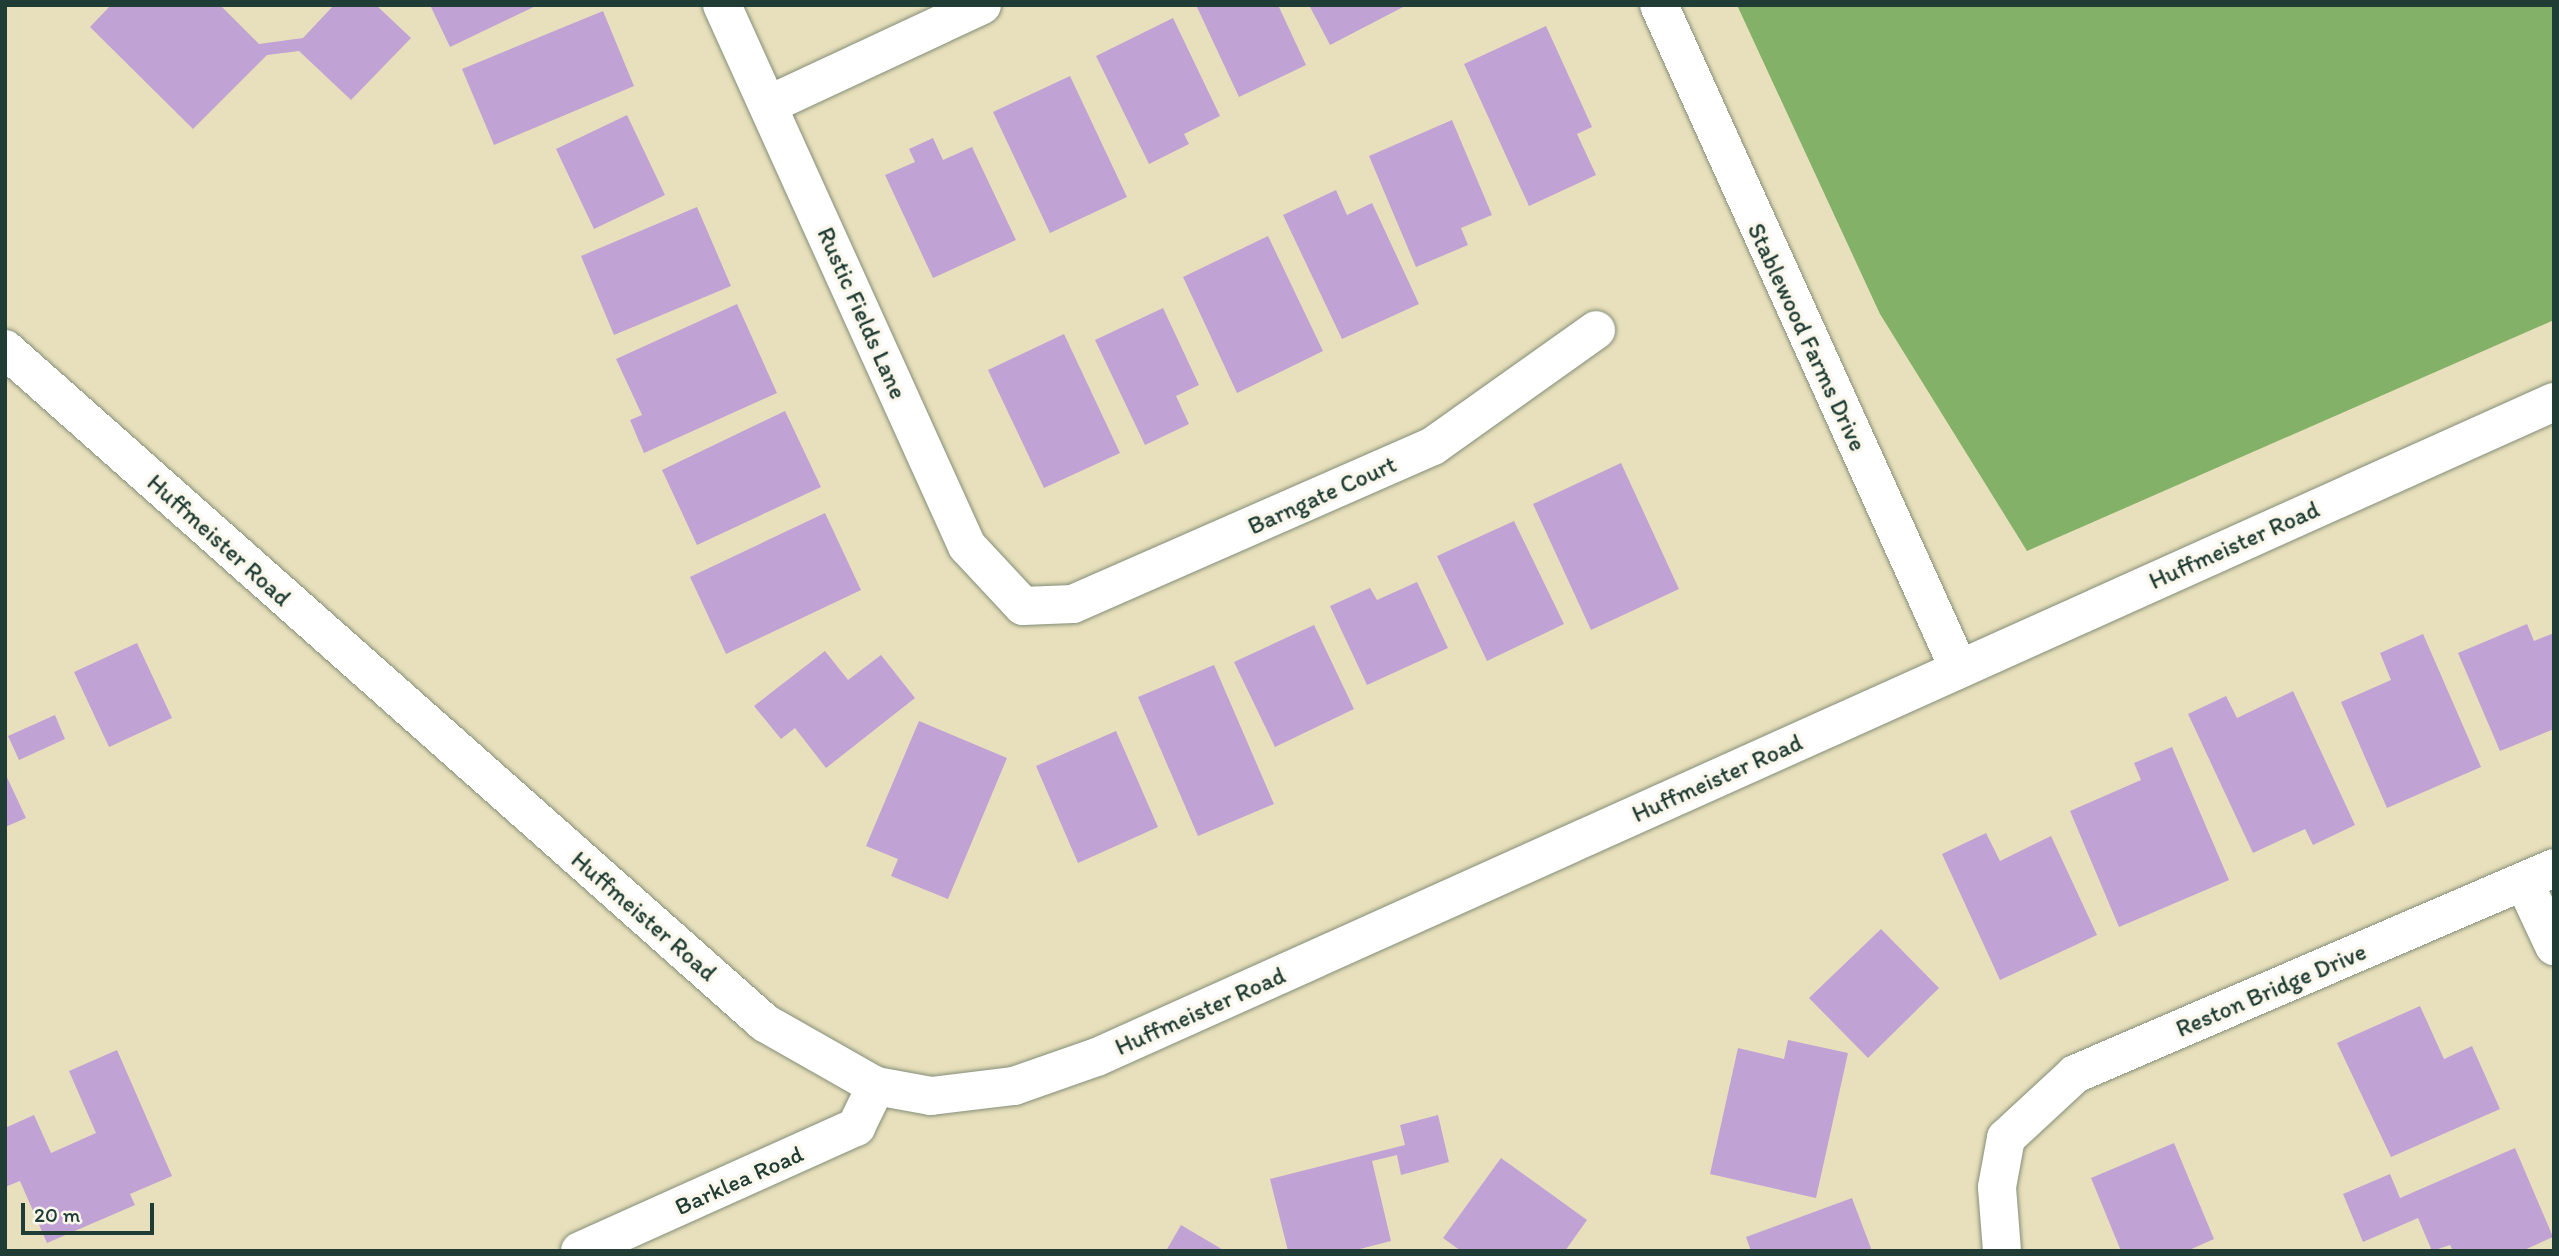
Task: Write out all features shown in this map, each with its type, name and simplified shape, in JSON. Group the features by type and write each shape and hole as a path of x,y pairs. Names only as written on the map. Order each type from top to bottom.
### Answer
{"street":[{"name":"Rustic Fields Lane","path":"722,5 967,545 1023,606"},
{"path":"768,105 982,5"},
{"name":"Stablewood Farms Drive","path":"1659,5 1959,669"},
{"name":"Barngate Court","path":"1023,606 1073,604 1433,446 1596,330"},
{"name":"Huffmeister Road","path":"5,349 765,1023 876,1086 931,1096 1014,1086 1097,1057 2554,402"},
{"path":"2539,875 2554,946"},
{"name":"Reston Bridge Drive","path":"2002,1251 1997,1187 2006,1138 2075,1073 2539,875"},
{"name":"Barklea Road","path":"580,1251 856,1127 876,1086"}],"green space":[{"path":"1737,5 2554,5 2554,320 2027,551 1880,314"}],"building":[{"path":"111,5 220,5 259,44 303,38 334,5 376,5 411,38 351,100 299,51 267,55 193,129 90,27"},
{"path":"430,5 538,5 450,47"},
{"path":"1196,5 1278,5 1306,65 1239,97"},
{"path":"1309,5 1407,5 1330,45"},
{"path":"603,11 634,86 494,145 462,69"},
{"path":"1173,18 1220,116 1184,134 1189,144 1149,164 1096,56"},
{"path":"1546,26 1592,127 1577,134 1596,175 1529,206 1464,64"},
{"path":"1070,76 1127,197 1050,233 993,112"},
{"path":"627,115 665,195 594,229 556,149"},
{"path":"1452,120 1492,215 1461,228 1468,245 1416,267 1369,156"},
{"path":"933,138 943,160 972,147 1016,240 933,278 885,175 915,162 909,149"},
{"path":"1336,190 1347,215 1372,203 1419,304 1342,339 1283,215"},
{"path":"697,207 731,286 614,335 581,256"},
{"path":"1268,236 1323,351 1237,393 1183,277"},
{"path":"737,304 777,393 644,453 630,420 642,415 616,359"},
{"path":"1163,308 1199,385 1176,396 1189,424 1145,445 1095,340"},
{"path":"1064,334 1120,453 1044,488 988,370"},
{"path":"785,411 821,487 697,545 662,470"},
{"path":"1621,463 1679,589 1591,630 1533,504"},
{"path":"825,513 861,590 726,654 690,577"},
{"path":"1514,521 1564,624 1487,661 1437,556"},
{"path":"1417,582 1448,648 1367,685 1330,606 1370,588 1377,600"},
{"path":"2527,624 2534,641 2554,633 2554,729 2500,751 2458,653"},
{"path":"1314,625 1354,709 1275,747 1234,662"},
{"path":"2423,634 2481,767 2387,808 2341,702 2391,680 2380,653"},
{"path":"137,643 172,718 109,747 74,672"},
{"path":"825,651 848,680 881,655 915,698 826,768 795,728 781,739 754,706"},
{"path":"1214,665 1274,804 1198,836 1138,697"},
{"path":"2293,691 2355,825 2313,845 2305,829 2253,853 2188,714 2226,696 2237,718"},
{"path":"55,715 65,739 19,760 8,736"},
{"path":"919,721 1007,758 948,899 891,876 898,859 866,846"},
{"path":"1116,731 1158,827 1078,863 1036,766"},
{"path":"2172,747 2229,880 2119,927 2070,811 2141,780 2134,763"},
{"path":"5,773 26,818 5,827"},
{"path":"1986,833 2000,861 2051,836 2097,935 2000,980 1942,854"},
{"path":"1881,929 1939,988 1868,1058 1809,998"},
{"path":"2420,1006 2444,1059 2472,1046 2500,1109 2391,1157 2337,1043"},
{"path":"1788,1040 1848,1053 1816,1198 1710,1174 1738,1048 1784,1059"},
{"path":"117,1050 172,1176 130,1194 135,1205 47,1243 20,1181 5,1187 5,1128 34,1115 51,1153 96,1133 69,1071"},
{"path":"1438,1115 1449,1162 1401,1175 1397,1155 1372,1161 1391,1241 1352,1251 1288,1251 1270,1179 1405,1145 1400,1125"},
{"path":"2174,1143 2214,1239 2187,1251 2121,1251 2091,1178"},
{"path":"2515,1148 2553,1237 2522,1251 2453,1251 2450,1245 2432,1251 2418,1218 2363,1242 2343,1194 2390,1174 2400,1198"},
{"path":"1501,1158 1587,1220 1565,1251 1461,1251 1443,1238"},
{"path":"1852,1198 1872,1251 1751,1251 1746,1237"},
{"path":"1181,1225 1225,1251 1166,1251"}]}
